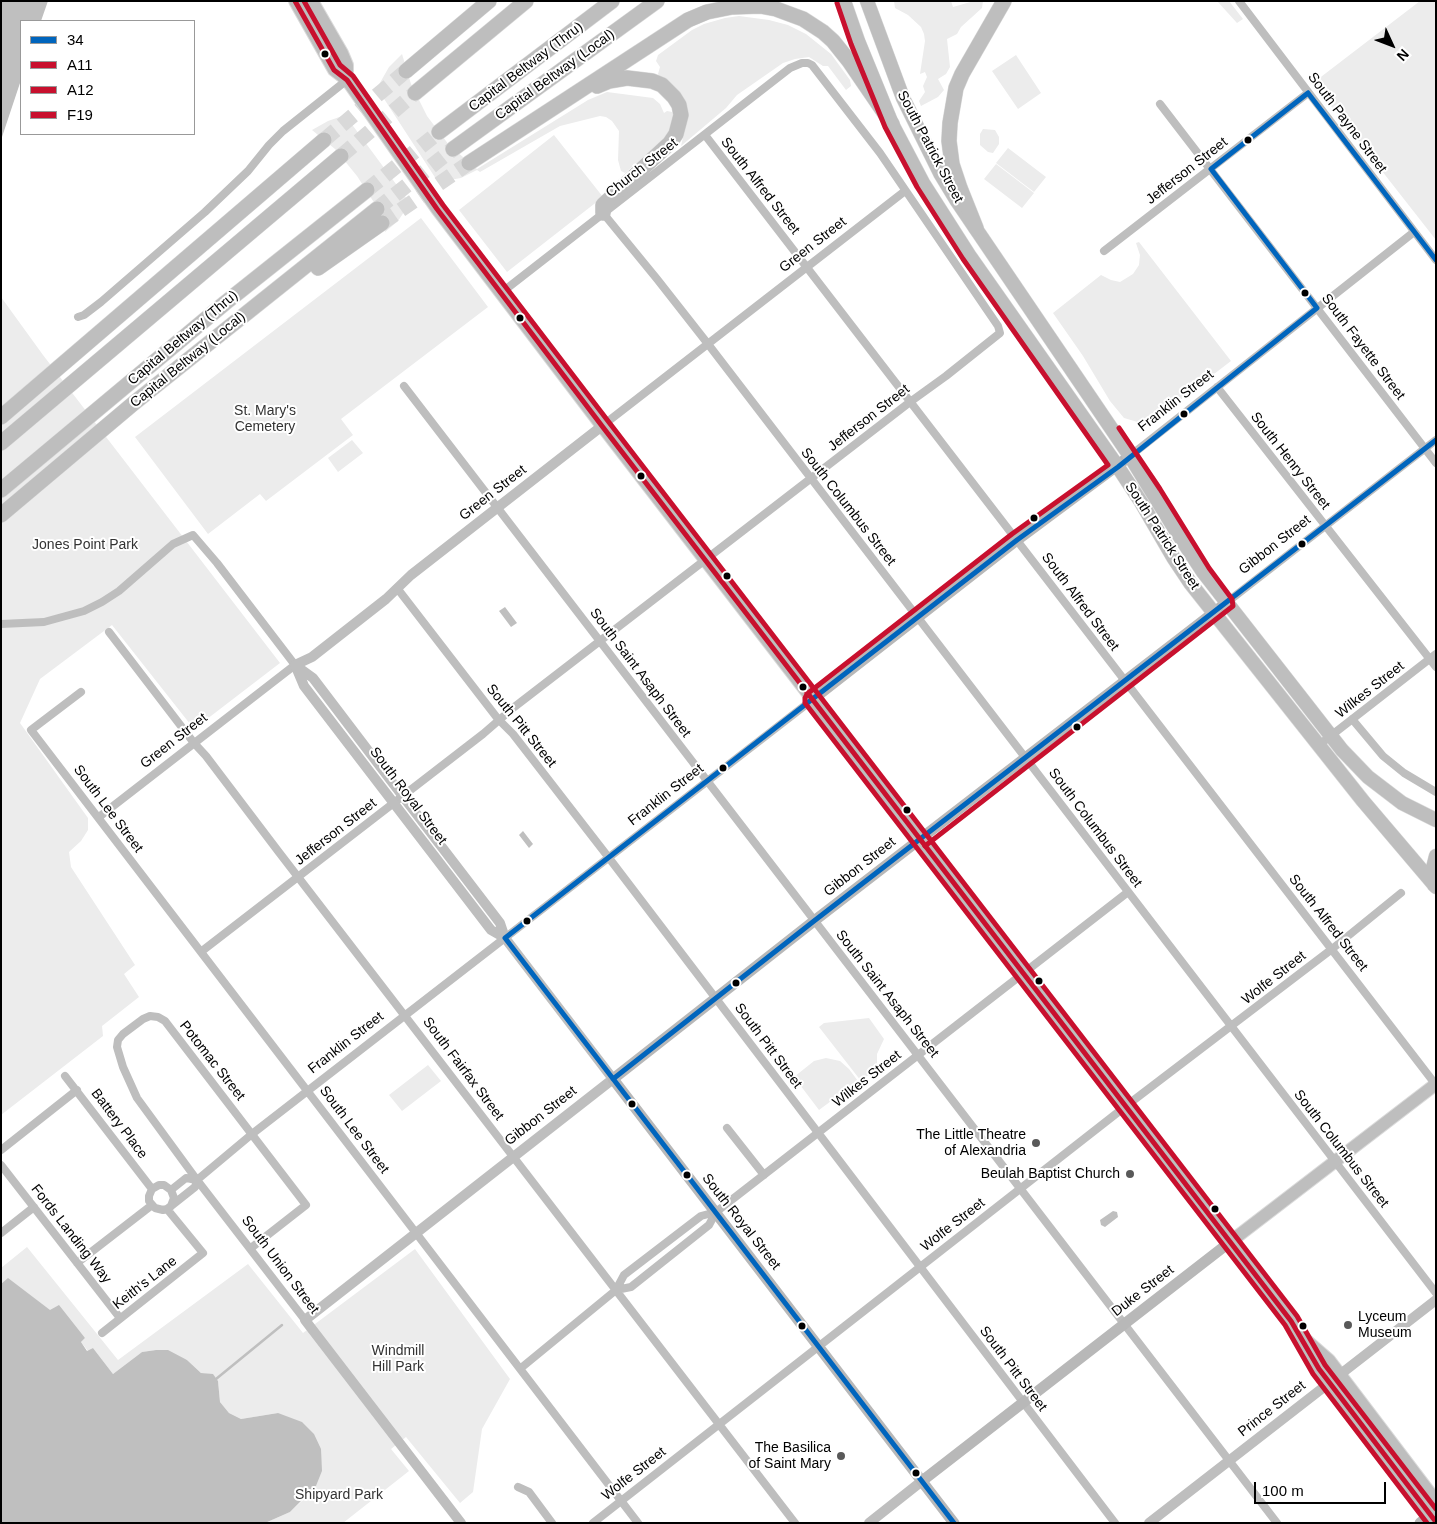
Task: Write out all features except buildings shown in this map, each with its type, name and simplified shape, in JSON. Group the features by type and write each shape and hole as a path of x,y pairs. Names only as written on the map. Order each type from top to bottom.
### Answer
{"highway":[{"path":"474,1 406,71 489,1"},
{"path":"415,93 526,1"},
{"name":"Capital Beltway (Thru)","path":"439,132 612,1"},
{"name":"Capital Beltway (Local)","path":"453,149 657,1"},
{"name":"South Patrick Street","path":"844,1 892,124 923,183 968,255 1118,466 1141,501 1173,557 1319,745 1435,886"},
{"name":"South Patrick Street","path":"867,1 903,98 940,173 1130,456 1203,572 1342,750 1386,793 1418,812 1436,820"},
{"path":"976,228 952,164 949,141 950,123 956,88 1004,1"},
{"path":"970,60 1017,1"},
{"path":"469,163 575,96 688,20 707,12 732,7 760,6 776,9 803,19 819,29 833,41 849,61 892,124"},
{"path":"575,96 609,81 627,78 641,79 662,85 680,105 681,115 676,134 662,150 603,205 603,213"},
{"path":"1,417 324,140"},
{"path":"1,443 341,156"},
{"name":"Capital Beltway (Thru)","path":"1,490 233,297 366,190"},
{"name":"Capital Beltway (Local)","path":"1,514 231,325 380,216"},
{"path":"1435,886 1432,872 1436,856"}],"main road":[{"path":"295,1 334,70 347,80 437,209 812,700 1230,1242 1298,1332 1329,1383 1430,1518"},
{"path":"312,1 342,53 347,65 347,80"},
{"name":"Franklin Street","path":"812,700 1017,540 1130,456"},
{"name":"Gibbon Street","path":"613,1079 814,921 1226,603"},
{"name":"South Royal Street","path":"613,1079 954,1523"},
{"name":"Duke Street","path":"922,1481 1334,1161 1435,1085"},
{"path":"1298,1332 1329,1360 1436,1501"}],"street":[{"name":"South Payne Street","path":"1239,1 1436,260"},
{"name":"Church Street","path":"501,293 790,68 799,64 808,63 812,66 878,150 906,190"},
{"path":"78,316 84,315 96,306 206,212 248,171 283,131 347,80"},
{"name":"Jefferson Street","path":"1104,251 1308,93"},
{"name":"South Fayette Street","path":"1160,104 1436,463"},
{"name":"South Alfred Street","path":"705,135 1435,1085"},
{"name":"Jefferson Street","path":"202,951 483,734 498,719 600,640 1000,333 998,326 906,190"},
{"name":"Green Street","path":"99,817 295,665 312,657 397,588 411,574 906,190"},
{"name":"South Columbus Street","path":"603,213 708,344 1436,1293"},
{"name":"Franklin Street","path":"1130,456 1414,232"},
{"name":"South Saint Asaph Street","path":"404,386 1277,1523"},
{"name":"South Henry Street","path":"1217,388 1432,656 1436,667"},
{"name":"Gibbon Street","path":"1226,603 1436,440"},
{"name":"South Royal Street","path":"1,624 44,622 84,611 120,591 173,544 193,535 217,563 295,665 304,686 491,930 505,938"},
{"name":"South Pitt Street","path":"397,588 609,858 1115,1523"},
{"name":"South Fairfax Street","path":"110,632 795,1523"},
{"name":"Wilkes Street","path":"1319,745 1432,656"},
{"name":"South Royal Street","path":"295,665 313,678 500,923 505,938 613,1079"},
{"name":"South Lee Street","path":"81,692 31,730 638,1523"},
{"name":"Franklin Street","path":"169,1207 195,1187 197,1180 252,1134 812,700"},
{"path":"1352,719 1383,756 1404,773 1436,792"},
{"name":"Wilkes Street","path":"521,1368 616,1290 624,1275 701,1216 716,1212 1128,892"},
{"name":"Wolfe Street","path":"593,1523 1126,1106 1232,1027 1401,893"},
{"name":"Potomac Street","path":"143,1018 150,1016 158,1017 165,1021 306,1206 251,1248"},
{"name":"South Union Street","path":"143,1018 118,1040 117,1047 123,1067 137,1098 197,1180 461,1523"},
{"name":"Battery Place","path":"66,1076 152,1189"},
{"name":"Gibbon Street","path":"305,1320 613,1079"},
{"path":"1,1150 77,1090"},
{"path":"727,1128 764,1175"},
{"name":"Fords Landing Way","path":"1,1165 120,1318"},
{"name":"Franklin Street","path":"171,1190 186,1178 197,1180"},
{"path":"164,1185 171,1190 174,1198 169,1207 159,1210 152,1205 149,1196 152,1189 164,1185"},
{"path":"77,1263 152,1205"},
{"path":"1,1233 34,1207"},
{"name":"Keith's Lane","path":"102,1333 203,1253 169,1207"},
{"name":"Wilkes Street","path":"616,1290 631,1287 709,1225 716,1212"},
{"name":"Prince Street","path":"1149,1523 1436,1300"},
{"name":"Duke Street","path":"869,1523 922,1481"},
{"path":"518,1487 529,1492 552,1523"}],"green space":[{"path":"894,1 951,1 953,7 974,1 983,1 982,8 961,27 957,34 947,39 950,67 946,74 938,79 944,90 938,97 921,106 919,101 925,92 923,86 927,77 925,72 920,74 925,41 924,34 921,27 908,15 895,8"},
{"path":"1217,1 1229,1 1243,19 1237,23"},
{"path":"1420,1 1436,1 1436,240 1313,83"},
{"path":"739,16 788,25 806,34 831,54 850,80 851,86 846,90 828,66 823,66 809,57 783,63 737,95 726,108 681,146 685,129 658,74 660,67 656,61 658,55 692,30 704,24"},
{"path":"402,54 411,84 427,116 449,145 477,169 588,100 607,92 653,98 660,104 664,113 667,111 672,112 675,117 673,126 662,141 625,173 621,171 618,160 619,131 612,121 600,116 560,126 480,172 477,170 461,178 438,182 377,88 389,67"},
{"path":"1016,55 1041,93 1018,109 992,71"},
{"path":"345,115 410,203 398,221 385,232 375,204 357,176 335,149 312,130 328,121"},
{"path":"983,129 995,130 999,137 999,144 993,153 988,152 980,145 980,134"},
{"path":"554,135 603,197 507,272 459,210"},
{"path":"1008,148 1046,177 1034,192 996,163"},
{"path":"996,164 1034,193 1022,208 984,179"},
{"name":"St. Mary's Cemetery","path":"421,218 488,307 341,419 353,435 266,501 260,494 208,534 135,437"},
{"path":"1139,242 1231,361 1150,423 1141,423 1124,418 1110,401 1083,356 1053,313 1101,275 1120,282 1133,274 1139,265 1140,255 1136,243"},
{"name":"Jones Point Park","path":"1,297 43,355 280,663 194,729 112,625 40,679 20,723 88,818 88,830 81,841 69,852 71,867 135,965 124,974 139,997 102,1026 103,1036 1,1115"},
{"path":"352,440 363,453 338,472 328,458"},
{"path":"869,1018 884,1039 877,1054 875,1070 861,1081 819,1027 824,1023"},
{"path":"826,1058 840,1061 858,1081 819,1110 794,1077 814,1061"},
{"path":"428,1065 441,1081 402,1111 389,1095"},
{"name":"Windmill Hill Park","path":"27,1247 118,1360 248,1264 303,1333 415,1249 510,1379 482,1429 473,1492 460,1503 406,1437 391,1449 409,1471 343,1523 265,1523 290,1512 316,1486 322,1471 278,1413 241,1419 229,1413 220,1402 218,1381 213,1375 201,1373 187,1360 156,1350 142,1352 113,1374 93,1348 88,1351 81,1342 85,1338 8,1279 1,1284 1,1268"}],"shaded area":[{"path":"1,1 48,1 41,20 20,20 20,83 1,140"},
{"path":"505,607 517,623 511,627 499,611"},
{"path":"523,831 533,844 529,848 519,835"},
{"path":"1113,1211 1117,1212 1118,1217 1105,1227 1101,1225 1100,1220"},
{"path":"8,1278 50,1310 59,1305 85,1338 81,1342 87,1351 93,1348 113,1374 142,1352 168,1350 187,1360 201,1373 213,1374 218,1381 220,1402 229,1413 241,1419 278,1413 302,1422 314,1434 321,1449 322,1471 316,1486 290,1512 265,1523 1,1523 1,1284"}],"waterway":[{"path":"216,1379 282,1325"}],"tunnel":[{"path":"324,140 406,71"},
{"path":"341,156 415,93"},
{"path":"367,190 439,132"},
{"path":"377,209 453,149"},
{"path":"382,223 469,163"}],"transit line":[{"name":"A12","path":"295,1 334,70 347,80 437,209 1291,1321 1319,1369 1436,1522"},
{"name":"F19","path":"304,1 340,65 353,76 443,205 1297,1316 1325,1365 1436,1509"},
{"name":"A11","path":"837,3 851,44 885,127 917,187 963,259 1108,465 1012,534 807,694 805,703 1285,1325 1313,1374 1427,1523"},
{"name":"34","path":"1308,93 1436,260"},
{"name":"34","path":"1211,169 1308,93"},
{"name":"34","path":"954,1523 505,938 1017,540 1118,467 1317,308 1211,169"},
{"name":"A11","path":"925,846 1233,606 1232,599 1209,568 1160,489 1119,428"},
{"name":"34","path":"613,1079 814,921 1436,440"}],"place":[{"name":"The Little Theatre of Alexandria","path":"1036,1143"},
{"name":"Beulah Baptist Church","path":"1130,1174"},
{"name":"Lyceum Museum","path":"1348,1325"},
{"name":"The Basilica of Saint Mary","path":"841,1456"}],"park label":[{"name":"Shipyard Park","path":"339,1495"}]}
